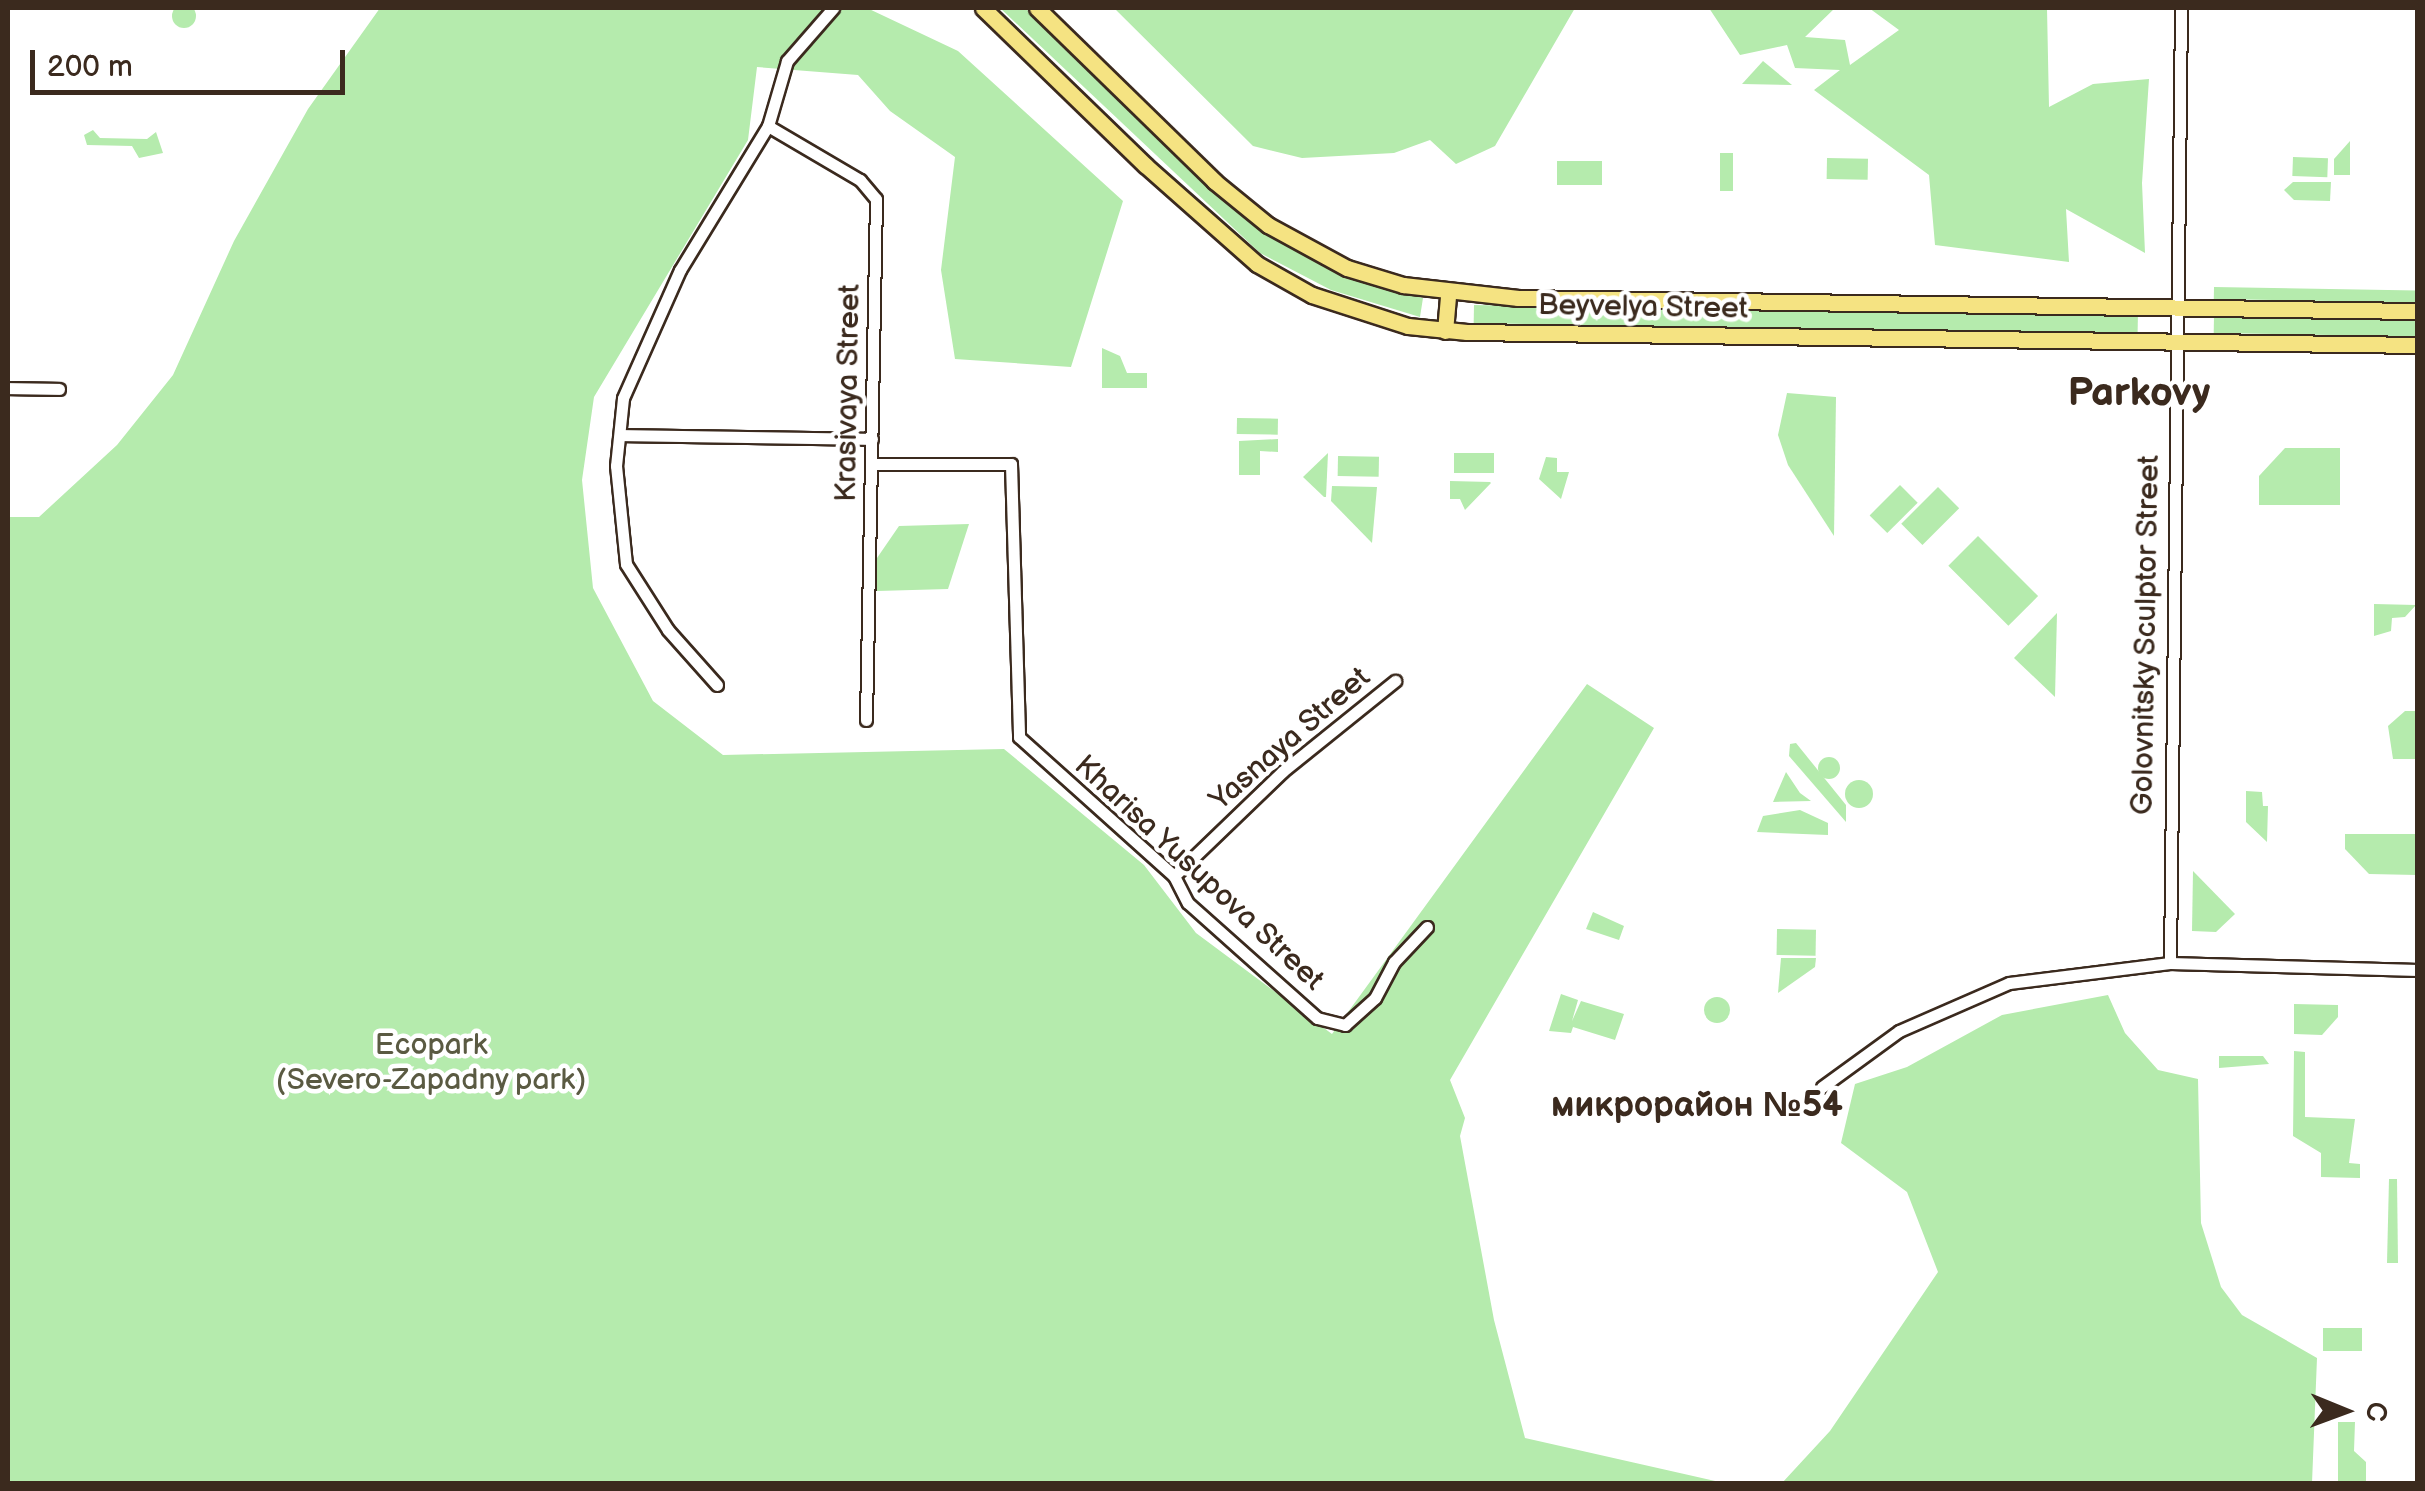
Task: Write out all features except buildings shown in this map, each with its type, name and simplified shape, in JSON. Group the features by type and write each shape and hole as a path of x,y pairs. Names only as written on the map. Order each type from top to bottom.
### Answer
{"main road":[{"name":"Beyvelya Street","path":"983,8 1258,264 1334,304 1445,331 2418,344"},
{"name":"Beyvelya Street","path":"1037,8 1214,182 1268,225 1347,268 1448,293 2418,310"},
{"path":"1445,331 1448,293"}],"street":[{"path":"717,685 668,630 626,564 616,466 623,398 637,354 768,126 788,62 833,8"},
{"name":"Golovnitsky Sculptor Street","path":"2170,964 2181,8"},
{"name":"Krasivaya Street","path":"768,126 860,180 876,199 866,720"},
{"path":"8,388 59,389"},
{"path":"622,435 872,439"},
{"name":"Kharisa Yusupova Street","path":"871,464 1011,464 1019,737 1174,876 1188,902 1317,1018 1345,1025 1375,998 1394,962 1428,927"},
{"name":"Yasnaya Street","path":"1174,876 1283,770 1395,681"},
{"path":"1822,1087 1899,1031 1972,995 2009,982 2170,964 2418,970"}],"green space":[{"path":"184,4 196,16 184,28 172,16"},
{"name":"Ecopark (Severo-Zapadny park)","path":"380,8 867,8 958,51 1123,201 1071,367 955,359 941,270 955,157 890,111 858,75 757,67 748,140 594,397 582,480 593,588 653,701 723,755 1004,749 1144,865 1196,933 1332,1034 1587,684 1654,728 1450,1080 1465,1118 1460,1136 1494,1320 1525,1438 1724,1483 8,1484 8,517 39,517 117,445 173,375 234,241 308,109"},
{"path":"1000,8 1025,8 1260,230 1356,281 1423,298 1420,317 1331,290 1260,253"},
{"path":"1114,8 1575,8 1495,146 1456,164 1430,140 1394,153 1302,158 1253,146"},
{"path":"1709,8 1835,8 1805,37 1845,40 1850,65 1899,30 1869,8 2047,8 2049,107 2093,84 2149,79 2142,183 2145,253 2066,209 2069,262 1935,245 1929,175 1814,90 1840,70 1795,68 1787,45 1740,55"},
{"path":"1763,61 1792,85 1742,84"},
{"path":"93,130 100,138 147,139 156,132 163,153 139,158 132,146 87,145 84,135"},
{"path":"2350,141 2350,175 2334,175 2334,159"},
{"path":"1720,153 1733,153 1733,191 1720,191"},
{"path":"2293,157 2328,158 2327,177 2292,176"},
{"path":"1827,158 1868,159 1868,180 1827,179"},
{"path":"1557,161 1602,161 1602,185 1557,185"},
{"path":"2293,182 2331,182 2330,201 2294,200 2284,190"},
{"path":"2214,287 2417,291 2417,303 2214,299"},
{"path":"1474,305 2138,317 2138,335 1474,323"},
{"path":"2214,316 2417,320 2417,337 2214,333"},
{"path":"1102,348 1120,356 1127,373 1147,373 1147,388 1102,388"},
{"path":"1787,393 1836,397 1834,536 1788,465 1778,435"},
{"path":"1237,418 1278,419 1278,435 1237,434"},
{"path":"1278,439 1278,452 1260,451 1260,475 1239,475 1239,441"},
{"path":"2285,448 2340,448 2340,505 2259,505 2259,476"},
{"path":"1328,453 1326,497 1324,497 1303,477"},
{"path":"1454,453 1494,453 1494,473 1454,473"},
{"path":"1338,456 1379,457 1379,477 1338,476"},
{"path":"1546,457 1557,458 1557,472 1569,472 1561,499 1539,479"},
{"path":"1450,481 1491,483 1465,510 1460,499 1450,499"},
{"path":"1900,485 1918,503 1887,533 1870,515"},
{"path":"1332,486 1377,487 1372,543 1331,501"},
{"path":"1938,487 1959,508 1922,545 1901,524"},
{"path":"969,524 948,589 877,591 877,558 899,526"},
{"path":"1978,536 2038,596 2008,626 1948,566"},
{"path":"2374,604 2416,605 2405,617 2392,618 2391,631 2374,636"},
{"path":"2057,613 2055,697 2014,658"},
{"path":"2405,711 2417,711 2417,759 2393,759 2388,726"},
{"path":"1796,743 1846,805 1846,822 1789,756 1790,744"},
{"path":"1829,757 1837,760 1837,776 1829,779 1821,776 1818,768 1821,760"},
{"path":"1786,772 1800,793 1811,801 1773,802"},
{"path":"1859,780 1869,784 1873,794 1869,804 1859,808 1849,804 1845,794 1849,784"},
{"path":"2246,791 2262,792 2263,806 2268,806 2267,842 2246,822"},
{"path":"1800,810 1828,823 1828,835 1757,832 1763,816"},
{"path":"2345,834 2417,834 2417,875 2369,874 2345,849"},
{"path":"2193,871 2235,914 2216,932 2192,931"},
{"path":"1593,912 1624,926 1619,940 1586,929"},
{"path":"1777,929 1816,930 1816,956 1777,955"},
{"path":"1781,958 1816,958 1815,967 1778,993"},
{"path":"1561,994 1578,1000 1572,1021 1581,1001 1624,1014 1615,1040 1573,1027 1571,1033 1549,1031"},
{"path":"2108,995 2125,1033 2158,1070 2198,1079 2201,1223 2221,1287 2242,1315 2317,1358 2312,1483 1782,1483 1830,1431 1938,1272 1907,1192 1841,1143 1855,1084 1907,1067 2002,1015"},
{"path":"1717,997 1726,1001 1730,1010 1726,1019 1717,1023 1708,1019 1704,1010 1708,1001"},
{"path":"2294,1004 2338,1005 2338,1017 2322,1035 2294,1034"},
{"path":"2294,1051 2305,1052 2305,1117 2355,1119 2349,1163 2360,1164 2360,1178 2321,1177 2321,1153 2293,1136"},
{"path":"2219,1056 2263,1056 2269,1064 2219,1068"},
{"path":"2389,1179 2397,1179 2398,1263 2387,1263"},
{"path":"2323,1328 2362,1328 2362,1351 2323,1351"},
{"path":"2338,1422 2355,1422 2354,1451 2366,1462 2366,1483 2338,1483"}],"district":[{"name":"Parkovy","path":"2139,393"},
{"name":"микрорайон №54","path":"1697,1106"}]}
